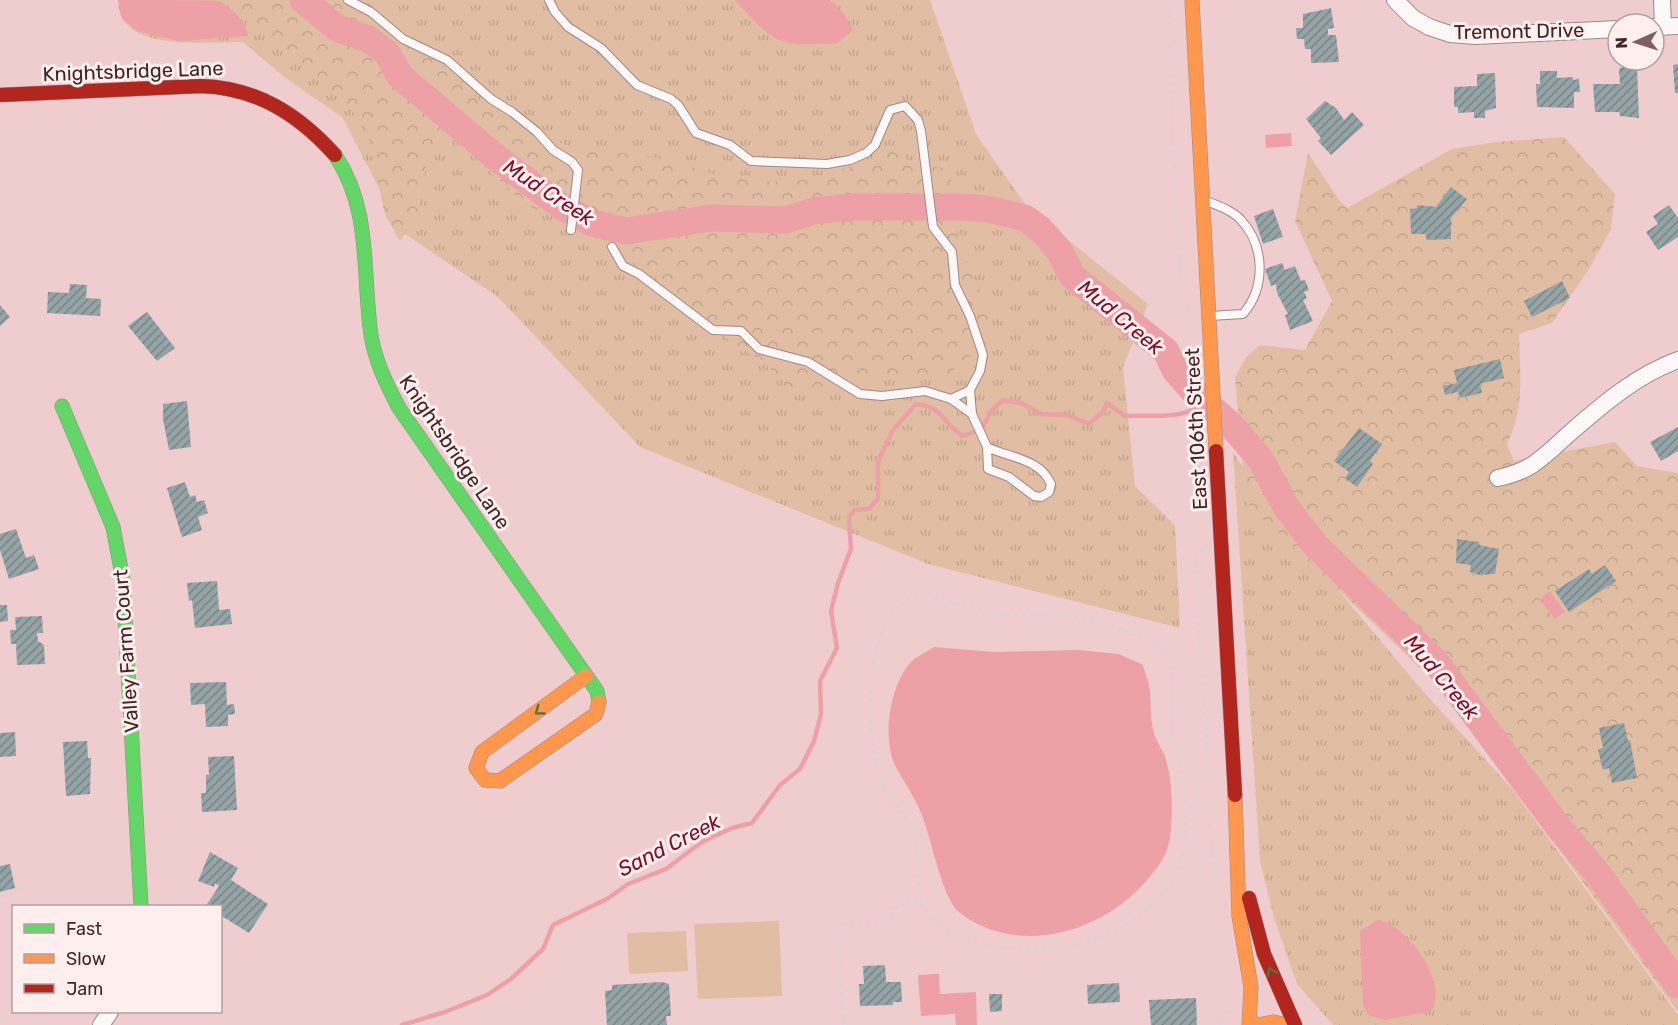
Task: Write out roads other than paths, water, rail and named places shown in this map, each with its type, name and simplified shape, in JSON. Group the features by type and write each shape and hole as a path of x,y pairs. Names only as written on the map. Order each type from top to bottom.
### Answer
{"street":[{"name":"East 106th Street","path":"1192,0 1238,855 1237,897 1250,976 1252,1004 1249,1025"},
{"name":"Tremont Drive","path":"1395,0 1413,18 1430,27 1462,35 1606,29"},
{"name":"Knightsbridge Lane","path":"0,95 201,86 232,87 261,96 283,108 312,130 343,167 358,199 366,240 373,347 383,379 399,408 586,676 597,692 600,706 596,714 500,781 485,780 476,768 482,752 586,676"},
{"path":"1498,478 1529,469 1614,396 1637,380 1678,360"},
{"name":"Valley Farm Court","path":"62,406 113,527 123,580 141,905"},
{"name":"East 106th Street","path":"1238,855 1264,954 1295,1025"},
{"path":"1258,1025 1273,1022 1288,1025"}],"lane":[{"path":"348,0 371,12 403,39 447,60 491,99 537,132 553,150 573,162 578,170 571,230"},
{"path":"549,0 555,12 568,27 601,48 637,85 671,99 678,105 696,134 730,145 751,161 827,164 850,160 866,153 875,145 890,110 905,106 918,120 932,218 937,234 952,252 955,285 970,316 983,355 980,371 970,390 973,418 985,443 988,469 1009,477 1034,496 1041,497 1049,492 1051,484 1048,477 1028,460 985,443"},
{"path":"1203,199 1240,218 1256,243 1260,275 1257,292 1243,314 1209,316"},
{"path":"612,247 623,266 639,274 713,330 741,331 759,349 808,362 860,394 882,396 925,391 951,399 973,418"},
{"path":"951,399 970,390"}],"waterway":[{"name":"Mud Creek","path":"303,0 337,28 368,39 387,53 400,76 498,159 561,206 592,223 626,231 711,218 786,220 813,211 854,207 961,207 988,209 1025,218 1040,229 1059,250 1072,276 1166,351 1175,370 1197,395 1231,425 1261,460 1286,507 1316,546 1435,661 1560,829 1598,874 1678,985"},
{"name":"Sand Creek","path":"402,1025 445,1012 487,995 511,979 543,949 553,925 607,899 628,884 666,869 702,842 732,828 752,823 780,785 800,769 814,741 821,714 820,681 837,648 831,611 838,583 851,549 849,517 855,510 869,509 878,499 878,461 893,430 916,404 938,412 963,436 982,429 991,411 1003,400 1021,403 1041,414 1068,415 1089,424 1103,412 1107,403 1125,416 1167,416 1187,412 1204,401"}]}
